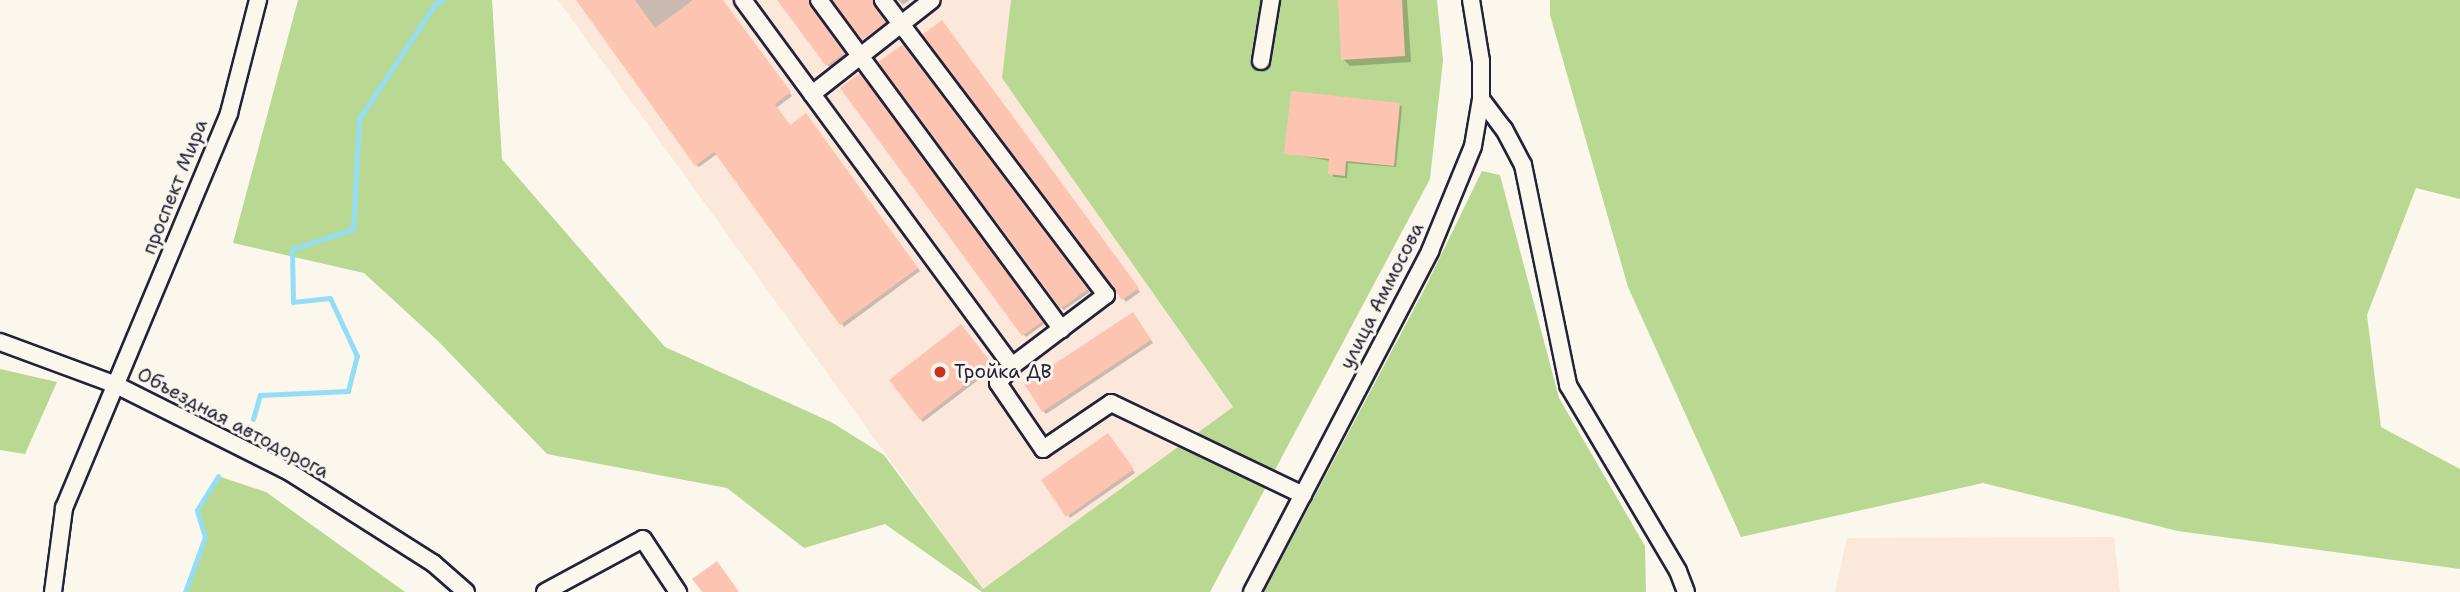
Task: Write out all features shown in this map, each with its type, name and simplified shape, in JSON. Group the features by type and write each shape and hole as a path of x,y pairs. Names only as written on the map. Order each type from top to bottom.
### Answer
{"street":[{"name":"проспект Мира","path":"53,592 64,508 229,113 258,0"},
{"path":"743,0 1012,366"},
{"path":"819,0 1062,329"},
{"path":"883,0 1106,295 1012,366 998,383 1043,449 1111,403 1303,495"},
{"path":"812,94 932,0"},
{"path":"1261,61 1271,0"},
{"name":"улица Аммосова","path":"1252,592 1430,251 1473,146 1481,99 1481,61 1471,0"},
{"path":"1481,99 1504,129 1523,165 1568,385 1678,571 1686,592"},
{"name":"Объездная автодорога","path":"0,342 116,386 288,471 433,563 466,592"},
{"path":"545,592 643,539 678,592"}],"shaded area":[{"path":"558,0 1011,0 1003,78 1233,408 983,589"},
{"path":"2114,537 2120,592 1835,592 1847,538"}],"green space":[{"path":"298,0 492,0 502,159 665,347 831,422 884,455 983,589 1233,407 1002,78 1011,0 1437,0 1443,60 1430,179 1210,592 982,592 885,524 804,548 727,488 547,454 438,341 364,273 233,243"},
{"path":"1550,0 2460,0 2460,199 2416,188 2367,315 2381,427 2460,469 2460,569 2178,531 1983,483 1741,537 1628,287 1550,15"},
{"path":"1482,171 1500,175 1559,398 1645,546 1646,592 1264,592 1424,290"},
{"path":"0,369 57,382 25,454 0,450"},
{"path":"218,476 266,492 405,592 185,592 205,537 197,510"}],"building":[{"path":"576,0 635,0 655,28 693,0 723,0 791,92 775,104 790,125 806,113 918,268 840,325 714,152 695,166"},
{"path":"777,0 809,0 845,53 826,66"},
{"path":"832,0 873,0 887,22 862,40"},
{"path":"1338,0 1402,0 1405,56 1341,60"},
{"path":"942,20 1139,288 1122,300 922,35"},
{"path":"903,44 1088,289 1065,306 1060,308 878,62"},
{"path":"860,73 1043,321 1022,336 840,88"},
{"path":"1291,91 1400,103 1394,166 1346,161 1345,176 1328,174 1329,159 1284,154"},
{"path":"1133,312 1151,340 1042,412 1024,384"},
{"name":"Тройка ДВ","path":"961,324 992,364 920,420 889,380"},
{"path":"1108,433 1134,469 1066,517 1041,480"},
{"path":"717,561 739,592 702,592 692,579"}],"waterway":[{"path":"253,419 260,395 348,391 357,356 330,298 293,302 292,249 353,229 359,119 435,4 443,0"},
{"path":"185,592 205,537 197,510 218,476"}],"place":[{"name":"Тройка ДВ","path":"940,372"}]}
